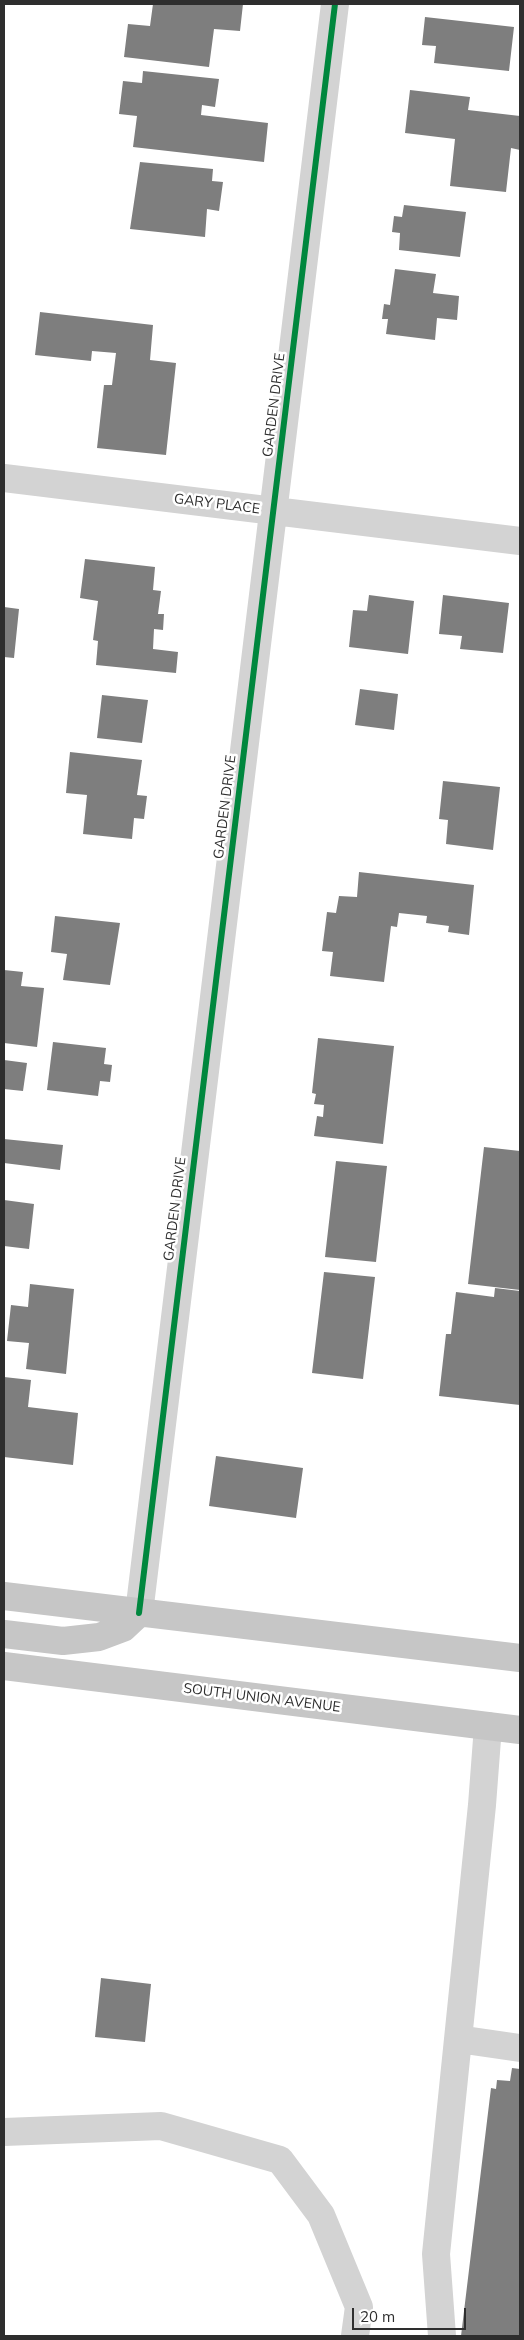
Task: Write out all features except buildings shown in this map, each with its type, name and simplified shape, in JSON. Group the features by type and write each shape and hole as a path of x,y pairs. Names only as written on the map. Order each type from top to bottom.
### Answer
{"main road":[{"path":"4,1596 520,1658"},
{"path":"4,1634 63,1641 99,1638 123,1628 139,1613"},
{"name":"SOUTH UNION AVENUE","path":"4,1666 520,1730"}],"street":[{"name":"GARDEN DRIVE","path":"139,1613 335,4"},
{"name":"GARY PLACE","path":"4,478 520,541"},
{"path":"442,2336 436,2254 482,1805 488,1726"},
{"path":"458,2039 520,2048"},
{"path":"4,2132 161,2126 280,2160 321,2215 359,2308 355,2336"}],"cycle path":[{"path":"139,1613 335,4"}]}
